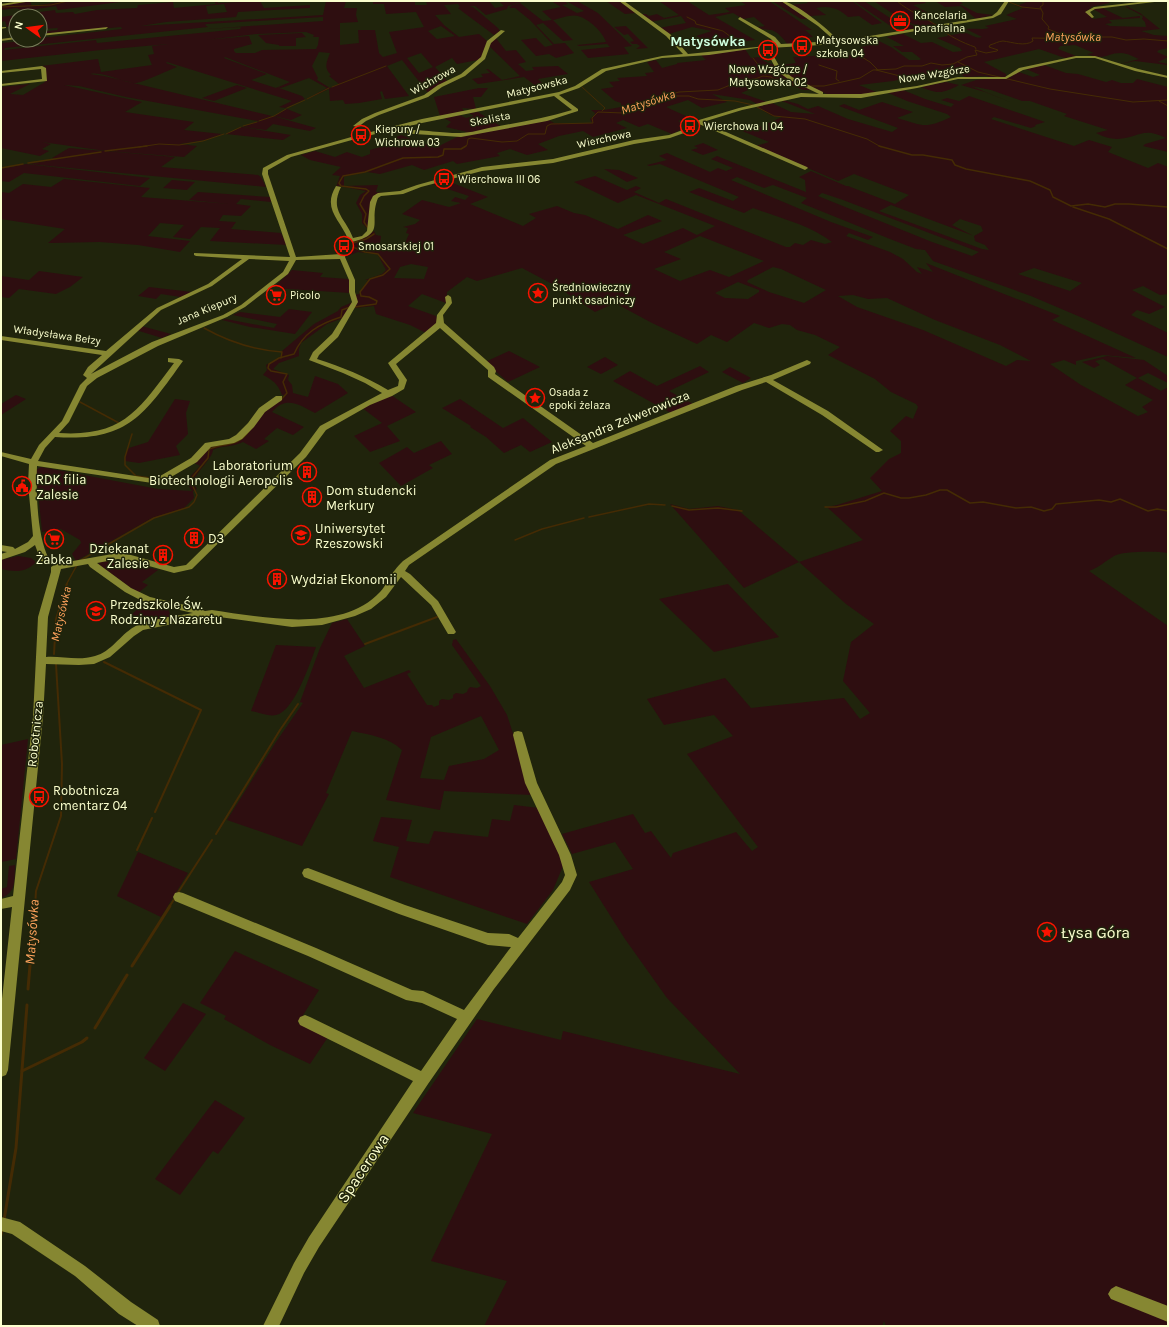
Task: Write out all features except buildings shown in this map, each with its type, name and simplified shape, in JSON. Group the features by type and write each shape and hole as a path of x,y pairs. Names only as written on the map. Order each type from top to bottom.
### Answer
{"street":[{"path":"1,5 30,1"},
{"path":"621,1 668,35 686,55"},
{"path":"783,1 811,18 839,42"},
{"name":"Matysowska","path":"293,258 286,232 264,174 265,169 279,160 295,154 422,121 556,94 574,89 604,70 670,56 709,54 766,46 865,39 990,17 998,14 1007,1"},
{"path":"1092,17 1088,12 1094,8 1161,1"},
{"path":"740,18 773,38 780,46"},
{"path":"48,34 106,28"},
{"name":"Wichrowa","path":"356,126 364,120 377,114 426,96 440,86 463,75 483,58 489,42 503,31"},
{"name":"Nowe Wzgórze","path":"766,46 779,70 790,78 823,94 862,96 968,77 1006,78 1021,69 1076,56 1095,58 1137,70 1168,76"},
{"path":"1,72 42,67 44,68 45,80 1,85"},
{"name":"Skalista","path":"381,131 411,131 429,134 461,135 547,119 558,114 576,110 556,94"},
{"name":"Wierchowa","path":"351,240 364,237 370,232 374,199 377,196 386,193 402,193 419,186 482,169 553,160 634,142 670,136 682,132 699,122 741,109 793,96 823,94"},
{"path":"699,122 719,132 805,168"},
{"path":"338,187 333,201 340,222 348,232 351,240 342,256"},
{"path":"196,254 293,258 342,256"},
{"path":"342,256 352,280 352,292 356,301 335,335 316,354 313,360 346,371 374,384 389,394"},
{"path":"91,378 87,375 89,372 159,309 210,285 248,257"},
{"name":"Jana Kiepury","path":"33,463 37,454 65,422 82,388 91,378 155,344 238,309 286,273 292,265 293,258"},
{"path":"448,297 449,303 440,315 440,324 490,369 492,371 491,374 495,378 592,446"},
{"path":"24,549 54,564 56,567 112,557 125,557 174,570 189,567 308,450 318,433 361,406 398,390 403,383 402,378 392,366 393,362 440,324"},
{"name":"Władysława Bełzy","path":"1,338 109,354"},
{"path":"54,435 86,435 119,426 135,415 179,361 171,360"},
{"name":"Aleksandra Zelwerowicza","path":"41,661 94,660 104,656 133,631 141,627 203,614 217,613 285,624 303,624 328,621 352,614 377,601 388,589 398,572 411,559 546,466 563,457 739,388 768,380 807,362"},
{"path":"768,380 825,413 879,450"},
{"path":"1,454 33,463 152,482 158,481 194,460 210,444 231,441 239,437 251,425 262,410 279,398"},
{"path":"33,463 32,484 36,536 44,559"},
{"path":"1,557 24,549 32,544 36,536"},
{"path":"1,548 10,549 14,552"},
{"name":"Aleksandra Zelwerowicza","path":"83,563 93,565 128,590 146,600 198,611 203,614"},
{"name":"Robotnicza","path":"1,1070 38,717 44,611 56,572 56,567"},
{"path":"398,572 406,576 435,603 451,632"},
{"name":"Spacerowa","path":"271,1326 314,1242 466,1017 566,886 571,875 565,855 532,784 518,735"},
{"path":"308,873 403,910 488,939 509,940 520,945"},
{"path":"179,897 312,952 410,996 423,997 466,1017"},
{"path":"1,904 18,900"},
{"path":"305,1021 423,1079"},
{"path":"5,1224 21,1231 80,1271 125,1308 152,1326"},
{"path":"1116,1294 1168,1314"}],"shaded area":[{"path":"30,1 32,6 65,1 128,1 58,10 56,6 44,8 8,8 1,10 2,5"},
{"path":"214,1 217,1 218,3 260,1 264,8 310,5 310,8 238,12 236,17 166,22 140,26 323,15 326,1 346,1 344,8 357,8 356,15 358,22 340,23 340,45 359,43 358,30 375,30 379,53 383,57 397,53 389,32 424,27 416,12 386,14 384,4 373,4 373,1 415,1 415,5 427,5 426,1 489,1 495,8 504,6 499,1 525,1 508,6 507,9 486,15 475,6 469,6 473,7 498,28 500,31 494,35 458,8 460,7 458,4 444,5 451,14 435,15 444,25 459,37 479,34 487,41 480,61 478,60 457,64 452,58 435,67 448,82 429,94 402,60 387,66 409,96 385,99 382,91 380,92 382,99 359,103 345,104 343,100 330,101 329,89 307,99 327,88 309,78 281,88 278,87 290,82 225,57 224,58 267,74 251,80 276,88 277,87 302,96 305,99 285,108 279,107 292,101 167,62 166,63 177,67 140,82 133,83 272,116 258,121 126,97 79,86 64,85 142,102 125,112 194,122 184,130 222,134 204,140 180,144 197,146 184,157 106,151 42,142 51,144 42,149 49,151 40,156 1,148 1,87 30,84 10,94 23,95 45,82 45,67 41,66 98,59 101,72 152,65 148,55 154,54 152,46 168,44 1,61 1,43 8,42 8,48 5,48 4,50 48,48 48,45 96,40 97,43 240,29 241,27 207,29 323,21 323,17 207,24 205,25 208,27 48,44 48,37 122,29 121,27 48,33 48,31 57,30 58,28 48,29 48,11 55,10 56,13 73,12 75,14 97,10 137,8 138,5 173,2 174,8 216,4","holes":["224,4 227,12 208,14 206,6","441,26 455,36 437,39 428,31","306,32 314,35 313,37 319,37 316,49 262,50 255,53 236,53 234,51 234,49 252,44 249,36 206,40 257,34","319,52 330,53 326,67 331,75 329,76 339,84 330,88 317,80 318,78 312,66","421,53 433,67 419,73 407,58","90,74 102,74 121,80 104,76"]},
{"path":"551,1 564,1 568,4 562,5 577,13 584,11 566,1 577,1 598,13 632,46 624,47 629,54 588,58 581,50 610,47 607,44 577,45 606,42 599,30 591,23 578,16 566,16 553,20 573,40 563,41 543,23 536,25 554,44 565,43 574,53 556,58 549,54 536,56 521,40 536,38 545,47 553,45 530,20 515,8 509,8 512,5 520,3 543,21 552,20 542,11 561,7"},
{"path":"606,1 619,1 636,13 625,14"},
{"path":"659,1 687,1 709,15 730,12 725,8 746,5 740,1 769,1 812,30 805,30 813,37 794,38 799,44 788,45 776,32 758,27 765,26 754,17 743,19 733,13 715,17 755,40 706,48 695,43 706,41 696,36 712,31 692,27 669,34 659,28 686,23 681,16 650,22 641,14 646,14 649,16 657,14 664,18 679,15"},
{"path":"772,1 782,1 810,19 801,19"},
{"path":"805,1 852,1 882,23 872,25 859,16 848,17 841,11 829,7 816,8 826,15 810,16 791,5 808,3"},
{"path":"864,1 898,23 906,22 920,29 898,31 855,2"},
{"path":"874,1 924,1 926,3 913,5 936,17 927,19 937,25 922,28 899,18"},
{"path":"935,1 960,1 963,4 959,4 977,13 993,15 976,19 961,6 945,7"},
{"path":"1029,1 1106,1 1110,3 1090,7 1092,8 1086,11 1093,19 1107,17 1093,9 1102,8 1123,18 1140,16 1140,18 1109,20 1112,23 1105,24 1110,26 1146,27 1145,22 1142,19 1143,16 1126,6 1140,13 1160,29 1141,31 1154,35 1168,36 1168,48 1157,52 1168,57 1158,62 1168,65 1135,61 1120,64 1139,59 1128,54 1121,53 1102,57 1093,56 1087,54 1094,53 1075,45 1060,46 1058,49 1076,56 1065,58 1039,49 984,62 1006,74 1006,76 1011,77 1016,71 1033,77 1040,75 1026,69 1044,65 1066,73 1078,74 1106,82 1112,80 1121,83 1133,83 1137,79 1168,87 1168,152 1143,146 1145,144 1166,138 1158,135 1146,133 1117,139 1106,137 1096,133 1108,130 1064,116 1067,114 1030,101 1022,101 991,90 971,86 1010,102 985,92 961,85 976,80 992,78 986,76 966,77 957,73 949,73 939,75 926,74 893,81 859,85 876,92 862,95 827,94 817,90 804,90 788,84 751,83 753,88 741,93 767,102 757,104 750,100 712,94 727,102 702,108 688,100 666,107 688,117 678,121 688,126 672,134 648,124 639,127 623,120 616,123 627,128 593,137 583,131 559,136 538,144 548,150 527,155 510,149 497,153 500,156 457,164 453,161 424,170 412,165 380,174 367,172 346,176 344,177 344,186 378,185 376,192 384,193 376,196 369,230 362,223 362,214 356,203 360,195 366,191 339,186 336,187 340,176 332,175 341,167 310,160 301,155 315,151 335,157 347,152 362,157 370,154 370,150 394,143 402,146 406,143 394,138 401,135 435,148 467,132 446,127 451,122 444,118 459,115 466,118 474,116 469,113 478,112 502,127 547,119 554,123 592,123 590,119 595,113 591,110 604,110 621,107 621,103 615,101 601,89 614,87 609,82 620,81 617,78 647,76 645,73 654,72 647,62 656,60 662,68 677,63 706,60 701,55 745,49 751,58 759,57 768,63 776,65 796,63 793,57 832,55 827,51 838,50 845,56 858,54 854,51 864,50 860,47 867,46 859,41 875,39 891,47 909,60 919,60 921,59 912,52 902,52 893,46 904,46 887,37 903,34 921,43 932,42 953,52 962,51 960,48 937,38 948,36 947,34 952,35 964,33 976,37 982,37 966,29 989,28 985,26 1017,19 1006,15 1023,8 1015,5"},
{"path":"8,16 8,27 5,21 1,22 1,17"},
{"path":"626,26 648,48 636,49 640,46 637,44 632,44 630,42 634,41 628,34 624,35 614,27"},
{"path":"302,33 306,37 296,38 296,46 279,46 266,43 258,35"},
{"path":"495,37 506,51 516,50 526,62 518,64 526,71 534,70 532,67 558,66 568,74 538,79 543,84 536,86 524,77 478,84 472,79 483,77 481,74 490,73 486,69 502,80 520,76 489,46 489,43"},
{"path":"946,82 959,85 940,92 921,87"},
{"path":"237,85 247,88 214,101 202,98"},
{"path":"479,88 488,88 481,97 473,97 476,109 462,108 464,111 440,116 434,97"},
{"path":"903,90 951,107 954,104 941,100 947,98 959,101 969,96 1045,122 1031,128 994,117 991,119 1074,146 1089,140 1112,147 1108,152 1148,168 1158,163 1168,167 1168,294 1160,295 1143,286 1132,290 1165,307 1149,314 1137,310 1131,315 1168,333 1168,357 1031,296 933,261 925,250 916,249 801,203 807,198 773,185 764,188 737,177 731,180 831,222 873,237 868,240 849,233 846,236 890,252 903,259 917,272 922,274 917,267 933,272 926,263 1060,316 1052,320 1136,358 1103,355 1076,361 1076,365 1064,360 1050,364 1081,385 1138,416 1148,412 1142,407 1153,400 1125,385 1137,378 1103,359 1095,361 1100,365 1094,368 1082,362 1107,356 1144,360 1168,376 1168,383 1148,373 1138,378 1161,391 1168,387 1168,553 1140,552 1118,554 1100,566 1089,571 1168,626 1168,1326 886,1326 884,1321 882,1326 484,1326 507,1281 431,1261 492,1134 413,1113 477,1019 561,1040 563,1031 740,1074 667,998 625,939 589,882 633,869 615,842 572,854 562,834 633,814 645,833 651,831 671,858 673,853 736,832 757,857 752,851 758,847 687,754 733,736 714,715 664,725 647,699 725,678 751,708 844,698 860,719 870,713 843,681 851,642 874,624 846,604 799,562 863,540 827,507 882,491 870,478 889,459 901,453 901,441 890,431 906,416 913,419 918,407 916,404 891,392 875,379 828,355 840,347 815,335 797,330 790,325 782,324 769,328 754,323 727,342 711,335 697,344 652,323 615,303 595,312 556,286 522,268 477,281 467,277 447,292 446,303 422,294 408,306 436,316 439,322 426,333 410,325 376,314 374,306 355,308 357,303 355,295 359,294 368,280 365,280 382,274 386,270 378,255 375,254 358,252 345,257 350,242 366,236 374,231 376,235 381,236 380,244 401,245 402,243 405,243 409,234 406,233 408,228 403,227 415,224 420,220 402,214 422,200 449,207 461,203 451,201 455,197 465,200 469,196 432,184 445,180 488,197 470,204 523,226 536,218 529,214 557,206 574,213 585,215 618,229 648,215 662,221 623,235 643,244 683,228 697,235 715,226 636,195 618,203 574,182 595,176 627,190 636,186 641,188 634,192 659,203 666,199 786,247 790,247 795,243 803,245 811,240 825,244 832,242 804,226 753,208 744,213 689,192 699,188 733,201 739,197 660,164 647,165 667,160 659,156 667,153 710,172 718,168 726,171 733,168 711,159 717,156 806,192 805,180 799,177 811,171 895,204 909,195 854,174 838,181 756,146 769,142 735,128 747,123 757,128 782,117 772,116 757,107 772,103 791,112 815,114 782,101 783,100 798,104 808,109 818,106 848,119 892,132 898,128 839,106 844,104 859,110 882,102 913,112 897,118 919,124 930,125 951,117 947,114 907,101 886,92","holes":["822,193 843,200 979,252 972,256 932,242 818,196","891,205 974,236 975,241 985,245 989,250 982,249 879,211","960,219 981,226 983,231 974,236 952,225","700,236 764,261 729,277 710,270 680,281 654,269 681,259 664,252","411,264 428,267 424,279 394,278 400,267","773,267 781,269 826,290 804,303 769,292 747,282 748,280","1034,268 1082,283 1070,291 1018,274","738,282 759,290 759,292 748,299 725,298 715,293","853,295 868,299 887,298 935,320 1000,345 1031,361 1017,360 1006,366 923,330 857,307 838,296"]},
{"path":"287,109 302,115 291,120 274,116"},
{"path":"273,116 316,128 310,131 273,124 266,130 243,127"},
{"path":"242,127 291,135 283,140 226,134"},
{"path":"703,143 718,150 703,155 691,150 698,148 694,146"},
{"path":"69,148 175,157 161,167 258,175 261,177 266,187 29,164 57,159 52,158"},
{"path":"26,164 150,178 140,186 24,173 9,182 1,181 1,169"},
{"path":"604,169 619,170 638,178 627,182"},
{"path":"64,179 150,188 141,197 230,204 189,200 198,192 270,197 271,202 241,199 236,204 251,206 241,216 223,215 219,221 236,222 231,229 281,233 287,245 210,241 220,228 201,227 190,239 173,237 184,225 160,223 148,236 190,241 180,252 138,245 100,242 48,243 65,229 1,219 1,192 9,193 23,184 51,187"},
{"path":"172,180 195,182 187,190 163,188"},
{"path":"292,270 323,273 320,277 349,279 350,293 273,288"},
{"path":"39,271 83,277 70,287 56,294 19,289 9,298 1,297 1,276 29,280"},
{"path":"149,287 192,292 181,297 161,294 156,299 138,296"},
{"path":"353,302 343,318 327,324 301,343 299,356 279,363 273,369 289,375 288,380 292,385 293,393 308,397 315,376 338,384 348,393 315,413 293,403 283,404 272,412 304,427 293,435 277,428 264,439 269,441 256,449 243,442 219,447 213,450 195,479 197,489 193,491 194,498 184,508 152,518 76,561 72,554 81,543 80,540 61,529 42,532 36,470 41,467 158,489 192,491 188,485 188,479 200,466 193,462 209,447 229,442 263,410 283,398 284,395 282,395 277,385 263,375 267,370 266,365 280,357 282,351 314,324 338,311 341,307"},
{"path":"289,309 312,312 295,334 250,327 222,320 226,319 274,328 277,324 233,315 240,312 280,317"},
{"path":"141,326 171,334 162,338 136,330"},
{"path":"509,351 540,367 508,382 485,362"},
{"path":"605,357 618,365 601,374 587,367"},
{"path":"700,366 709,372 669,391 693,404 671,413 613,381 630,371 657,386"},
{"path":"730,367 751,378 743,383 722,372"},
{"path":"16,395 26,399 1,415 1,404"},
{"path":"391,395 416,412 387,426 400,441 370,452 354,436 382,423 361,407"},
{"path":"175,399 190,401 186,413 188,434 176,446 180,455 139,463 125,461 125,454 129,448 148,442"},
{"path":"460,399 503,428 523,418 552,442 530,452 521,445 504,453 486,437 470,427 471,426 442,408"},
{"path":"441,441 452,454 429,465 433,468 401,486 379,463 407,447 414,453"},
{"path":"670,504 689,509 718,506 738,510 799,562 744,588"},
{"path":"18,556 31,558 36,562 32,566 20,571 1,569 1,560"},
{"path":"118,560 158,570 142,582 148,585 138,593 98,564 101,562"},
{"path":"728,584 779,637 714,652 659,599"},
{"path":"158,605 169,607 168,609 172,618 144,623 132,614 140,607 152,610"},
{"path":"347,619 365,646 344,656 364,688 409,670 411,672 407,674 427,705 432,705 434,707 439,705 439,701 442,699 449,700 453,698 453,695 456,693 463,694 467,692 470,687 477,688 481,686 452,645 453,640 456,639 490,686 507,715 533,795 444,791 440,810 386,800 402,750 385,739 352,731 326,793 329,794 302,846 227,820 276,742 303,703 300,702 320,648 332,623","holes":["481,716 499,750 484,759 449,766 444,780 420,778 431,737"]},
{"path":"276,645 316,647 295,696 283,712 276,715 270,715 251,711"},
{"path":"28,739 16,859 1,862 1,745"},
{"path":"514,805 539,808 551,831 563,866 553,890 527,924 390,877 399,847 373,841 381,817 412,820 406,841 429,844 434,831 488,837 492,819 510,821"},
{"path":"138,852 188,873 161,917 117,896"},
{"path":"15,865 14,885 10,892 1,898 1,889 7,887 9,866"},
{"path":"235,951 319,990 298,1023 328,1037 310,1064 270,1045 224,1019 226,1016 200,1003"},
{"path":"183,1003 206,1014 165,1071 144,1058"},
{"path":"215,1100 245,1118 218,1154 213,1151 180,1195 155,1179"}],"waterway":[{"path":"1,7 51,5 68,1"},
{"path":"897,1 937,26"},
{"path":"1041,9 1040,7 1043,5 1043,1"},
{"path":"1009,2 1022,7 1041,9"},
{"path":"1041,9 1043,13 1042,19 1049,27 1048,29 1070,38"},
{"path":"687,17 695,21 696,24 723,31 731,37 742,40"},
{"path":"939,28 947,34 975,47 976,49"},
{"name":"Matysówka","path":"878,70 896,69 904,66 922,66 931,63 942,65 953,64 967,57 977,55 975,50 986,53 997,51 998,50 989,47 990,45 1001,41 1026,44 1033,41 1032,38 1094,39 1099,37 1112,37 1126,40 1144,39 1168,41"},
{"path":"852,51 870,62 878,70"},
{"path":"753,58 766,75"},
{"path":"958,62 978,72 1050,89 1133,102 1168,100"},
{"path":"819,65 837,71 836,79 839,81"},
{"path":"332,87 386,66"},
{"name":"Matysówka","path":"809,86 824,86 860,78 873,70 878,70"},
{"path":"876,70 900,76 911,81"},
{"name":"Matysówka","path":"466,146 468,139 471,138 502,142 517,141 528,134 545,134 547,126 551,124 593,123 592,118 598,112 623,113 660,97 679,92 718,90 740,81 755,79 763,76 771,77 776,81 803,86"},
{"path":"582,87 605,108 602,111"},
{"path":"307,99 329,88"},
{"path":"668,96 689,96 698,99 735,101 753,105"},
{"path":"287,108 305,100"},
{"path":"1159,101 1168,106"},
{"path":"757,107 774,116 805,119 867,139 879,146"},
{"path":"259,121 274,116 286,109"},
{"path":"243,126 257,122"},
{"path":"226,134 241,127"},
{"path":"141,147 159,144 179,145 203,141 224,134"},
{"path":"141,147 147,146"},
{"name":"Matysówka","path":"368,228 364,222 366,214 360,204 364,196 369,191 366,189 341,186 339,183 343,176 365,172 403,158 438,157 443,155 444,149 461,149 466,146"},
{"path":"879,146 912,155 923,155 952,160 955,165 966,169 1030,181 1050,190 1053,197 1071,206 1088,204 1105,207 1115,204 1129,204 1168,207"},
{"path":"105,151 141,147"},
{"path":"28,163 101,152"},
{"path":"1,168 23,164"},
{"path":"1073,207 1109,219 1168,249"},
{"name":"Matysówka","path":"354,307 376,304 377,301 369,297 361,296 360,292 370,279 383,275 390,269 378,254 365,252 350,246 350,244 366,239 374,234"},
{"name":"Matysówka","path":"281,357 294,354 302,340 307,335 319,326 341,317 342,310 350,307"},
{"path":"204,328 222,337 242,344 282,352 281,357"},
{"name":"Matysówka","path":"280,401 287,393 283,382 287,374 271,371 268,368 269,364 281,357"},
{"path":"80,402 119,423"},
{"name":"Matysówka","path":"81,560 154,518 189,507 194,502 197,495 190,480 208,458 209,449 236,442 245,436 249,431"},
{"path":"132,434 125,457 125,465 136,476 158,479"},
{"path":"164,480 190,483"},
{"path":"825,507 836,507 865,501 884,493 901,498 909,498 926,495 940,490 947,490 970,503 983,502 1016,508 1031,507 1044,511 1052,509 1056,504 1099,500 1111,502 1120,499 1148,511 1157,509 1168,511"},
{"path":"589,517 649,504 665,505"},
{"path":"672,506 689,510 718,508 742,511"},
{"path":"515,540 542,529 584,518"},
{"name":"Matysówka","path":"66,585 77,565"},
{"name":"Matysówka","path":"54,654 56,619 67,584"},
{"path":"365,644 437,617"},
{"path":"104,662 201,710 155,812"},
{"name":"Matysówka","path":"35,907 36,891 61,816 62,764 56,664"},
{"path":"216,834 280,730 298,704"},
{"path":"137,850 152,818"},
{"path":"177,894 212,840"},
{"path":"169,907 175,898"},
{"name":"Matysówka","path":"28,989 35,906"},
{"path":"132,966 170,906"},
{"path":"95,1028 127,975"},
{"name":"Matysówka","path":"4,1220 16,1148 27,1005"},
{"path":"22,1071 82,1042 87,1038"},
{"name":"Matysówka","path":"1,1235 2,1230"}],"place":[{"name":"Kancelaria parafialna","path":"900,21"},
{"name":"Matysowska szkoła 04","path":"802,46"},
{"name":"Nowe Wzgórze / Matysowska 02","path":"768,50"},
{"name":"Wierchowa II 04","path":"690,126"},
{"name":"Kiepury / Wichrowa 03","path":"361,135"},
{"name":"Wierchowa III 06","path":"444,179"},
{"name":"Smosarskiej 01","path":"344,246"},
{"name":"Średniowieczny punkt osadniczy","path":"538,293"},
{"name":"Picolo","path":"276,295"},
{"name":"Osada z epoki żelaza","path":"535,398"},
{"name":"Laboratorium Biotechnologii Aeropolis","path":"307,472"},
{"name":"RDK filia Zalesie","path":"22,486"},
{"name":"Dom studencki Merkury","path":"312,497"},
{"name":"Uniwersytet Rzeszowski","path":"301,535"},
{"name":"D3","path":"194,538"},
{"name":"Żabka","path":"54,539"},
{"name":"Dziekanat Zalesie","path":"163,555"},
{"name":"Wydział Ekonomii","path":"277,579"},
{"name":"Przedszkole Św. Rodziny z Nazaretu","path":"96,611"},
{"name":"Robotnicza cmentarz 04","path":"39,797"},
{"name":"Łysa Góra","path":"1047,932"}],"district":[{"name":"Matysówka","path":"708,41"}]}
